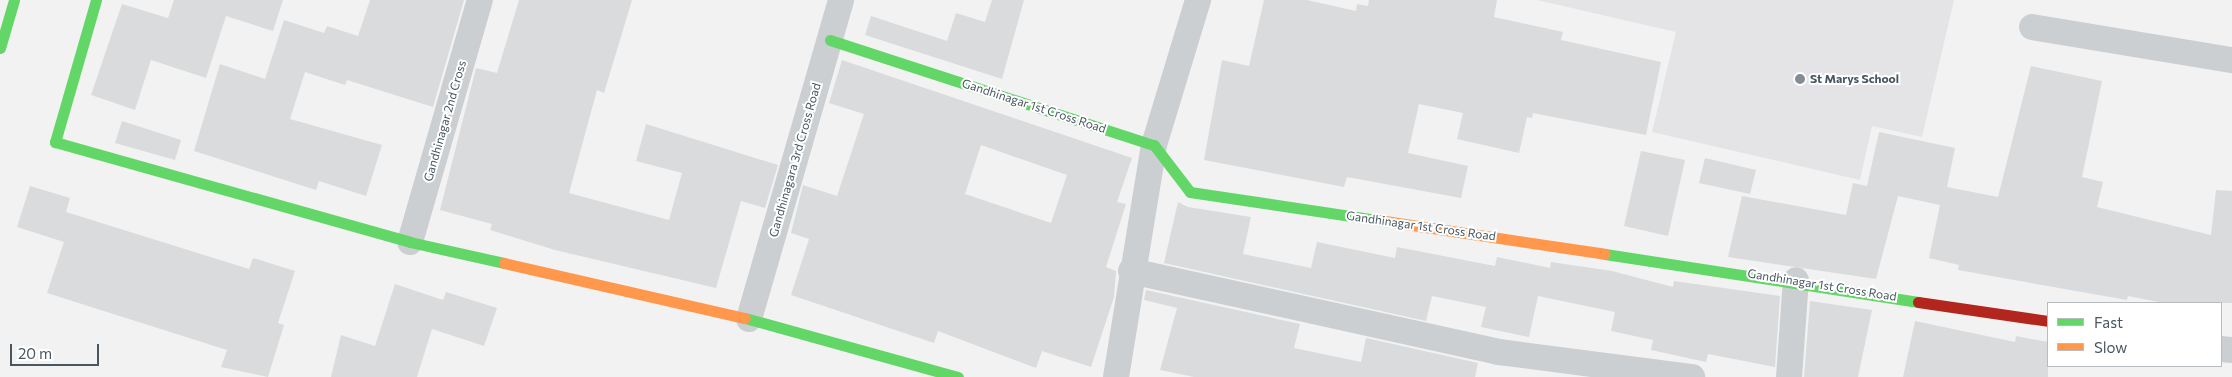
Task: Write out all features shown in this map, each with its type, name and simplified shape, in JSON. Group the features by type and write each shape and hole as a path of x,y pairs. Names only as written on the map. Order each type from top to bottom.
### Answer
{"street":[{"path":"0,48 14,0"},
{"path":"96,0 55,142 410,242 749,319 958,377"},
{"name":"Gandhinagar 2nd Cross","path":"410,242 480,0"},
{"name":"Gandhinagara 3rd Cross Road","path":"749,319 840,0"},
{"path":"1116,377 1131,271 1154,144 1198,0"},
{"path":"2032,27 2232,60"},
{"name":"Gandhinagar 1st Cross Road","path":"830,40 1154,144 1190,192 1796,280 2047,321"},
{"path":"1131,271 1499,352 1692,377"},
{"path":"1789,377 1796,280"}],"shaded area":[{"name":"St Marys School","path":"1537,0 1954,0 1922,137 1872,126 1860,180 1652,132 1676,32"}],"building":[{"path":"174,0 283,0 273,31 226,16 206,78 151,60 135,110 91,95 122,4 168,18"},
{"path":"370,0 464,0 433,107 347,80 345,85 305,72 290,119 382,145 366,196 319,181 316,190 194,151 220,64 265,79 284,20 324,33 327,26 358,36"},
{"path":"519,0 632,0 604,93 597,90 569,193 669,220 682,173 636,161 646,124 778,165 765,208 741,201 716,288 555,250 490,230 492,224 440,210 476,68 497,73"},
{"path":"992,0 1024,0 1002,79 865,35 871,16 947,41 956,13 985,22"},
{"path":"1264,0 1307,0 1356,11 1357,4 1368,6 1369,0 1497,0 1494,17 1563,32 1561,40 1661,62 1646,135 1533,113 1532,118 1527,117 1519,153 1457,139 1463,113 1419,104 1408,153 1468,166 1461,198 1347,177 1344,187 1204,160 1222,60 1249,66"},
{"path":"842,60 1132,158 1117,202 1126,204 1106,267 1116,271 1114,297 1091,367 1042,351 1036,368 938,331 934,343 791,295 809,239 791,233 803,185 837,196 864,114 829,103","holes":["981,145 1067,175 1051,223 965,194"]},
{"path":"2031,66 2102,81 2082,177 2103,182 2097,207 2211,235 2216,190 2232,191 2232,303 2159,302 2128,296 2127,300 1958,270 1959,265 1929,258 1940,205 1898,196 1876,279 1728,257 1742,196 1846,215 1853,183 1867,186 1879,132 1955,148 1947,187 1998,197"},
{"path":"122,121 181,140 175,160 115,143"},
{"path":"1641,151 1685,160 1668,236 1624,226"},
{"path":"1705,158 1756,170 1750,194 1699,183"},
{"path":"30,186 70,198 66,212 249,269 253,258 295,271 278,323 284,325 268,377 221,367 227,350 47,293 64,242 17,227"},
{"path":"1178,202 1188,207 1251,217 1243,254 1311,268 1317,242 1395,258 1397,247 1495,266 1497,257 1550,268 1551,262 1612,271 1673,287 1674,281 1780,296 1775,367 1708,354 1706,362 1651,350 1653,340 1611,331 1615,312 1538,296 1529,337 1481,327 1486,307 1432,296 1426,321 1164,263"},
{"path":"395,284 443,300 446,292 497,308 484,346 432,329 417,377 331,377 341,335 375,346"},
{"path":"1146,290 1300,324 1294,348 1361,362 1366,338 1478,363 1475,377 1194,377 1160,370 1177,308 1144,300"},
{"path":"1810,301 1872,310 1858,377 1804,377"},
{"path":"1915,321 2015,342 2016,336 2047,342 2048,377 1903,377"}],"traffic: fast":[{"path":"0,48 14,0"},
{"path":"96,0 55,142 410,242 504,263"},
{"path":"830,40 1154,145 1190,192 1385,221"},
{"path":"1605,254 1918,302"},
{"path":"745,318 958,377"}],"traffic: slow":[{"path":"1385,221 1605,254"},
{"path":"504,263 745,318"}],"traffic: jam":[{"path":"1918,302 2047,321"}],"place":[{"name":"St Marys School","path":"1800,79"}]}
